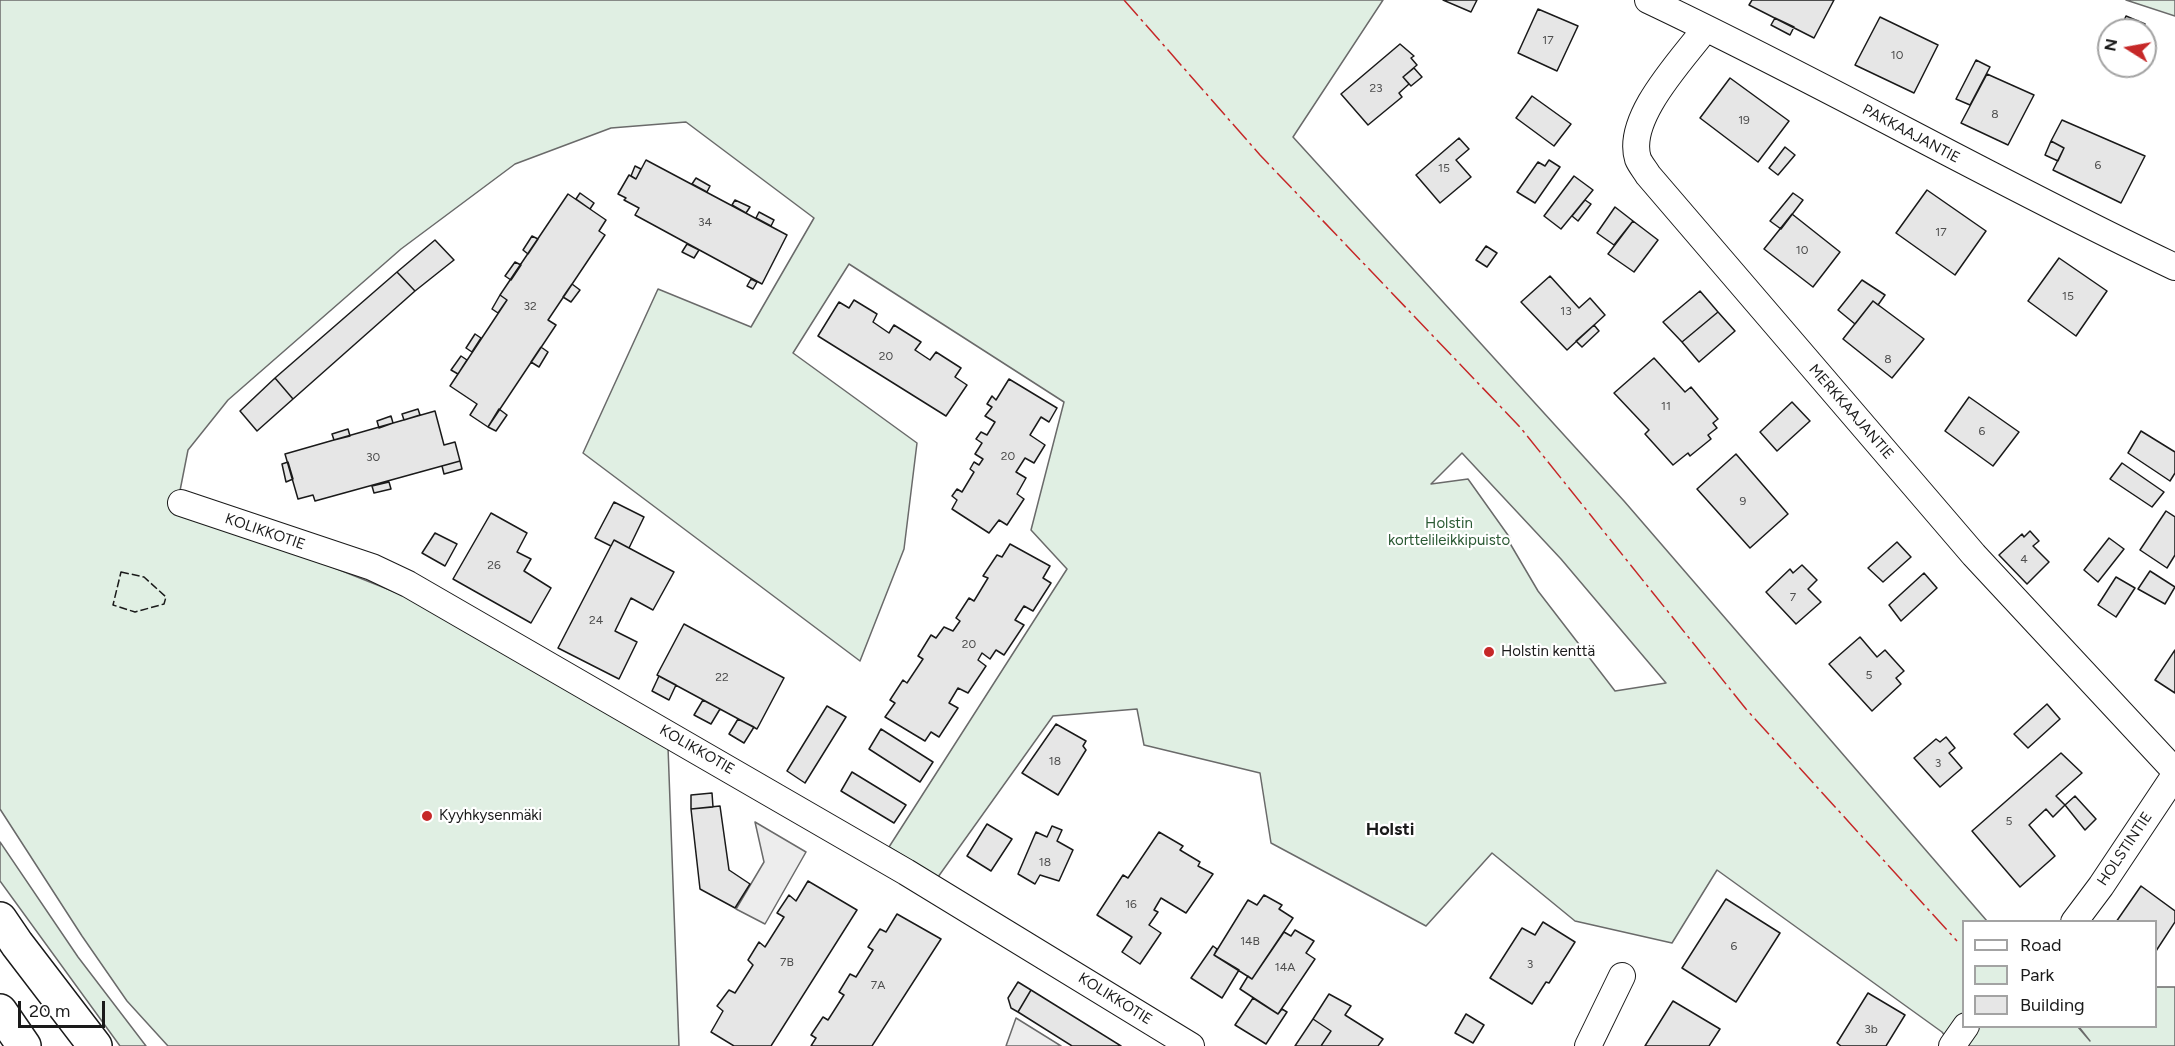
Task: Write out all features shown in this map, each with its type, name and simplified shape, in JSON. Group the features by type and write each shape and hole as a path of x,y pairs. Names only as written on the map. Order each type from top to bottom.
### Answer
{"main road":[{"path":"0,919 16,944 95,1046"},
{"path":"0,1011 24,1046"}],"street":[{"name":"PAKKAAJANTIE","path":"1648,0 1969,165 2175,267"},
{"name":"MERKKAAJANTIE","path":"1706,28 1649,103 1639,124 1636,142 1638,159 1648,175 1974,555 2175,773"},
{"name":"KOLIKKOTIE","path":"181,503 372,567 408,584 906,872 1191,1046"},
{"name":"HOLSTINTIE","path":"2075,920 2101,886 2175,773"},
{"path":"1588,1046 1622,976"},
{"path":"1952,1046 1965,1028"}],"green space":[{"name":"Holstin korttelileikkipuisto","path":"0,0 1383,0 1293,137 1624,501 1986,920 1962,920 1962,1028 2079,1028 2090,1041 2080,1028 2157,1028 2157,987 2175,987 2175,1046 1953,1046 1942,1032 1717,870 1672,943 1575,921 1492,853 1426,926 1271,843 1260,773 1144,745 1137,709 1053,716 938,877 889,847 1067,569 1031,530 1064,402 849,264 793,353 917,443 904,549 860,661 583,453 658,289 751,327 814,218 686,122 611,128 515,164 401,249 228,400 188,450 176,511 307,557 405,596 668,747 679,1046 168,1046 127,1001 0,809","holes":["1462,453 1561,559 1666,683 1615,691 1538,591 1508,540 1510,538 1468,479 1431,484"]},
{"path":"2126,0 2175,0 2175,16"},
{"path":"0,842 78,957 146,1046 120,1046 0,881"}],"shaded area":[{"path":"755,822 806,852 765,924 736,909 764,862"},
{"path":"1016,1018 1061,1046 1006,1046"}],"building":[{"path":"1443,0 1477,0 1471,12"},
{"path":"1752,0 1834,0 1814,38 1749,5"},
{"path":"1538,9 1578,26 1557,71 1518,53"},
{"path":"1880,17 1938,45 1914,93 1855,65"},
{"path":"1775,18 1794,27 1790,35 1771,25"},
{"path":"1400,44 1414,56 1411,58 1417,65 1403,77 1409,84 1399,93 1402,97 1368,125 1341,94"},
{"path":"1976,60 1990,67 1970,105 1956,99"},
{"path":"1414,68 1422,77 1411,86 1403,77"},
{"path":"1987,74 2034,95 2008,145 1961,123"},
{"path":"1730,78 1789,121 1758,162 1700,118"},
{"path":"1532,96 1571,124 1554,146 1516,118"},
{"path":"2062,120 2145,156 2121,203 2053,170 2064,148 2051,141"},
{"path":"1459,138 1469,149 1456,160 1471,177 1440,203 1416,175"},
{"path":"2051,141 2064,148 2058,161 2045,155"},
{"path":"1785,147 1795,155 1778,175 1769,168"},
{"path":"646,160 787,235 762,284 635,215 639,208 618,194 629,175 636,179"},
{"path":"1549,160 1560,167 1535,203 1517,192 1538,162 1545,166"},
{"path":"635,166 641,169 636,179 631,176"},
{"path":"1574,176 1593,190 1561,229 1544,216"},
{"path":"696,178 710,186 707,192 692,184"},
{"path":"1927,190 1986,231 1955,275 1896,233"},
{"path":"580,193 594,203 590,209 576,199"},
{"path":"1793,193 1803,200 1781,229 1770,221"},
{"path":"568,194 606,220 599,231 605,235 548,320 556,325 488,427 470,415 477,404 450,386 507,300 500,295"},
{"path":"735,200 750,207 746,213 732,205"},
{"path":"1585,200 1591,204 1578,221 1572,216"},
{"path":"1615,207 1633,221 1614,245 1597,233"},
{"path":"759,212 774,220 771,226 756,218"},
{"path":"1792,214 1840,252 1813,287 1764,249"},
{"path":"1633,221 1658,240 1634,272 1608,254"},
{"path":"532,236 538,239 528,254 523,250"},
{"path":"435,240 454,260 415,291 397,272"},
{"path":"687,244 699,250 694,258 682,252"},
{"path":"1486,246 1497,253 1487,267 1476,260"},
{"path":"2059,258 2107,291 2076,336 2028,301"},
{"path":"515,262 521,265 511,280 505,276"},
{"path":"397,272 415,291 293,399 275,378"},
{"path":"1550,276 1579,308 1590,298 1605,315 1567,350 1521,302"},
{"path":"751,279 757,282 753,289 747,286"},
{"path":"1862,280 1885,295 1878,305 1873,301 1855,324 1838,310"},
{"path":"572,284 580,290 571,302 563,297"},
{"path":"1700,291 1718,312 1682,342 1663,322"},
{"path":"500,295 507,300 498,313 492,309"},
{"path":"854,300 877,314 873,322 889,333 894,325 921,342 915,350 930,360 936,352 961,368 955,377 967,385 946,416 818,336 839,302 849,308"},
{"path":"1873,301 1924,339 1892,378 1843,339"},
{"path":"1718,312 1735,331 1699,362 1682,342"},
{"path":"1594,325 1599,331 1582,347 1576,341"},
{"path":"475,334 481,338 472,352 466,348"},
{"path":"541,347 548,352 539,367 531,362"},
{"path":"461,356 467,360 458,374 451,370"},
{"path":"1654,358 1685,392 1691,387 1718,419 1713,423 1717,428 1708,435 1711,439 1690,456 1688,453 1673,465 1645,434 1649,430 1614,393"},
{"path":"275,378 293,399 257,431 240,411"},
{"path":"1009,379 1057,408 1049,422 1041,417 1030,435 1045,445 1034,463 1025,458 1016,472 1026,478 1017,494 1024,499 1007,525 999,520 989,533 952,509 957,500 952,496 957,489 962,492 974,472 970,469 974,462 979,465 983,459 975,454 982,443 976,439 981,432 987,435 995,422 985,416 992,407 987,404 992,396 996,400"},
{"path":"1969,397 2019,432 1993,466 1945,431"},
{"path":"1792,402 1810,421 1777,451 1760,432"},
{"path":"418,409 420,415 404,420 402,414"},
{"path":"499,409 507,415 496,431 488,427"},
{"path":"435,411 444,445 455,442 460,461 315,501 313,495 298,499 285,454"},
{"path":"391,416 393,423 379,428 377,421"},
{"path":"348,429 350,436 334,440 332,434"},
{"path":"2141,431 2175,452 2175,473 2170,481 2128,453"},
{"path":"1736,454 1788,514 1750,548 1697,489"},
{"path":"460,461 462,469 444,474 442,466"},
{"path":"288,462 293,479 286,482 282,464"},
{"path":"2122,463 2164,492 2152,507 2110,479"},
{"path":"389,482 391,489 374,493 372,486"},
{"path":"614,502 644,517 629,548 614,540 611,546 595,538"},
{"path":"2166,511 2175,517 2175,555 2167,568 2140,550"},
{"path":"491,513 527,533 517,552 531,559 524,571 551,588 531,623 453,579"},
{"path":"2030,531 2039,541 2033,546 2049,562 2027,584 1999,555 2022,534 2024,537"},
{"path":"435,533 457,544 445,566 422,553"},
{"path":"2109,538 2124,549 2098,582 2084,570"},
{"path":"614,540 674,572 653,610 631,598 615,631 637,642 619,679 558,648"},
{"path":"1897,542 1911,557 1883,582 1868,568"},
{"path":"1010,544 1050,566 1043,578 1051,583 1033,611 1024,606 1015,620 1024,625 1004,655 996,650 990,659 982,653 978,660 986,666 968,693 958,688 949,703 958,708 939,737 931,732 925,741 885,717 895,703 890,700 903,680 907,683 923,659 918,656 931,635 936,638 944,627 953,631 960,621 956,618 969,598 974,601 988,578 983,576 997,555 1002,557"},
{"path":"1802,565 1817,580 1808,589 1821,602 1796,624 1766,592 1790,569 1793,573"},
{"path":"2150,571 2175,587 2165,604 2138,589"},
{"path":"1924,573 1937,588 1901,621 1889,605"},
{"path":"2116,577 2135,588 2116,617 2098,605"},
{"path":"684,624 784,678 757,729 657,675"},
{"path":"1860,637 1877,657 1885,650 1904,671 1896,678 1901,684 1872,711 1829,664"},
{"path":"2175,650 2175,693 2155,680"},
{"path":"659,676 676,685 669,700 652,691"},
{"path":"703,700 720,709 711,724 694,715"},
{"path":"2047,704 2060,719 2028,748 2014,734"},
{"path":"827,706 846,717 805,783 787,771"},
{"path":"738,719 754,727 744,743 729,734"},
{"path":"1056,724 1086,741 1083,746 1086,750 1058,795 1022,773"},
{"path":"881,729 933,762 920,782 869,749"},
{"path":"1946,737 1955,748 1949,753 1962,768 1940,787 1914,758 1936,739 1940,742"},
{"path":"2061,753 2082,773 2056,796 2065,805 2053,817 2046,809 2029,825 2055,856 2020,887 1972,831"},
{"path":"852,772 906,805 894,823 841,791"},
{"path":"712,793 713,807 691,809 691,795"},
{"path":"2075,796 2096,819 2085,830 2065,805"},
{"path":"720,806 729,870 750,884 735,908 700,889 691,809"},
{"path":"987,824 1012,839 991,871 967,856"},
{"path":"1052,826 1062,830 1057,841 1073,850 1059,881 1040,875 1035,884 1018,874 1036,832 1047,837"},
{"path":"1159,832 1183,846 1180,850 1200,862 1198,866 1213,874 1186,913 1161,898 1154,910 1158,912 1149,925 1161,933 1140,964 1122,952 1132,937 1097,915 1123,875 1128,878"},
{"path":"808,881 857,910 771,1046 734,1046 711,1032 723,1011 717,1006 729,990 735,993 753,965 748,960 759,942 765,947 784,917 777,913 789,895 796,901"},
{"path":"2141,886 2175,911 2175,922 2157,949 2157,920 2117,920"},
{"path":"1264,895 1282,905 1279,909 1293,918 1252,979 1214,955 1248,900 1257,905"},
{"path":"1726,899 1780,933 1736,1002 1682,968"},
{"path":"897,914 941,939 872,1046 811,1046 816,1038 811,1035 823,1017 828,1020 844,995 839,992 850,974 856,977 873,950 868,947 880,929 886,932"},
{"path":"1543,922 1575,942 1549,983 1546,982 1532,1004 1490,978 1522,928 1535,935"},
{"path":"1295,930 1314,941 1306,953 1315,959 1278,1014 1240,989 1248,976 1252,979 1284,932 1291,936"},
{"path":"1213,946 1217,949 1214,955 1239,970 1222,998 1191,978"},
{"path":"1018,982 1031,990 1018,1012 1011,1008 1008,998"},
{"path":"1031,990 1121,1046 1072,1046 1018,1012"},
{"path":"1868,993 1905,1015 1886,1046 1841,1046 1837,1043"},
{"path":"1329,994 1351,1006 1345,1015 1383,1039 1378,1046 1321,1046 1331,1031 1313,1019"},
{"path":"1253,998 1278,1014 1282,1009 1287,1012 1266,1044 1235,1025"},
{"path":"1673,1001 1720,1029 1709,1046 1645,1046"},
{"path":"1466,1014 1484,1025 1473,1043 1455,1033"},
{"path":"1313,1019 1331,1031 1321,1046 1295,1046"}],"fence":[{"path":"121,572 144,577 166,597 164,604 135,612 113,605 121,572"}],"power":[{"path":"1124,0 1260,155 1520,427 1746,709 1957,941"}],"place":[{"name":"Holstin kenttä","path":"1489,652"},
{"name":"Kyyhkysenmäki","path":"427,816"}],"district":[{"name":"Holsti","path":"1390,830"}]}
